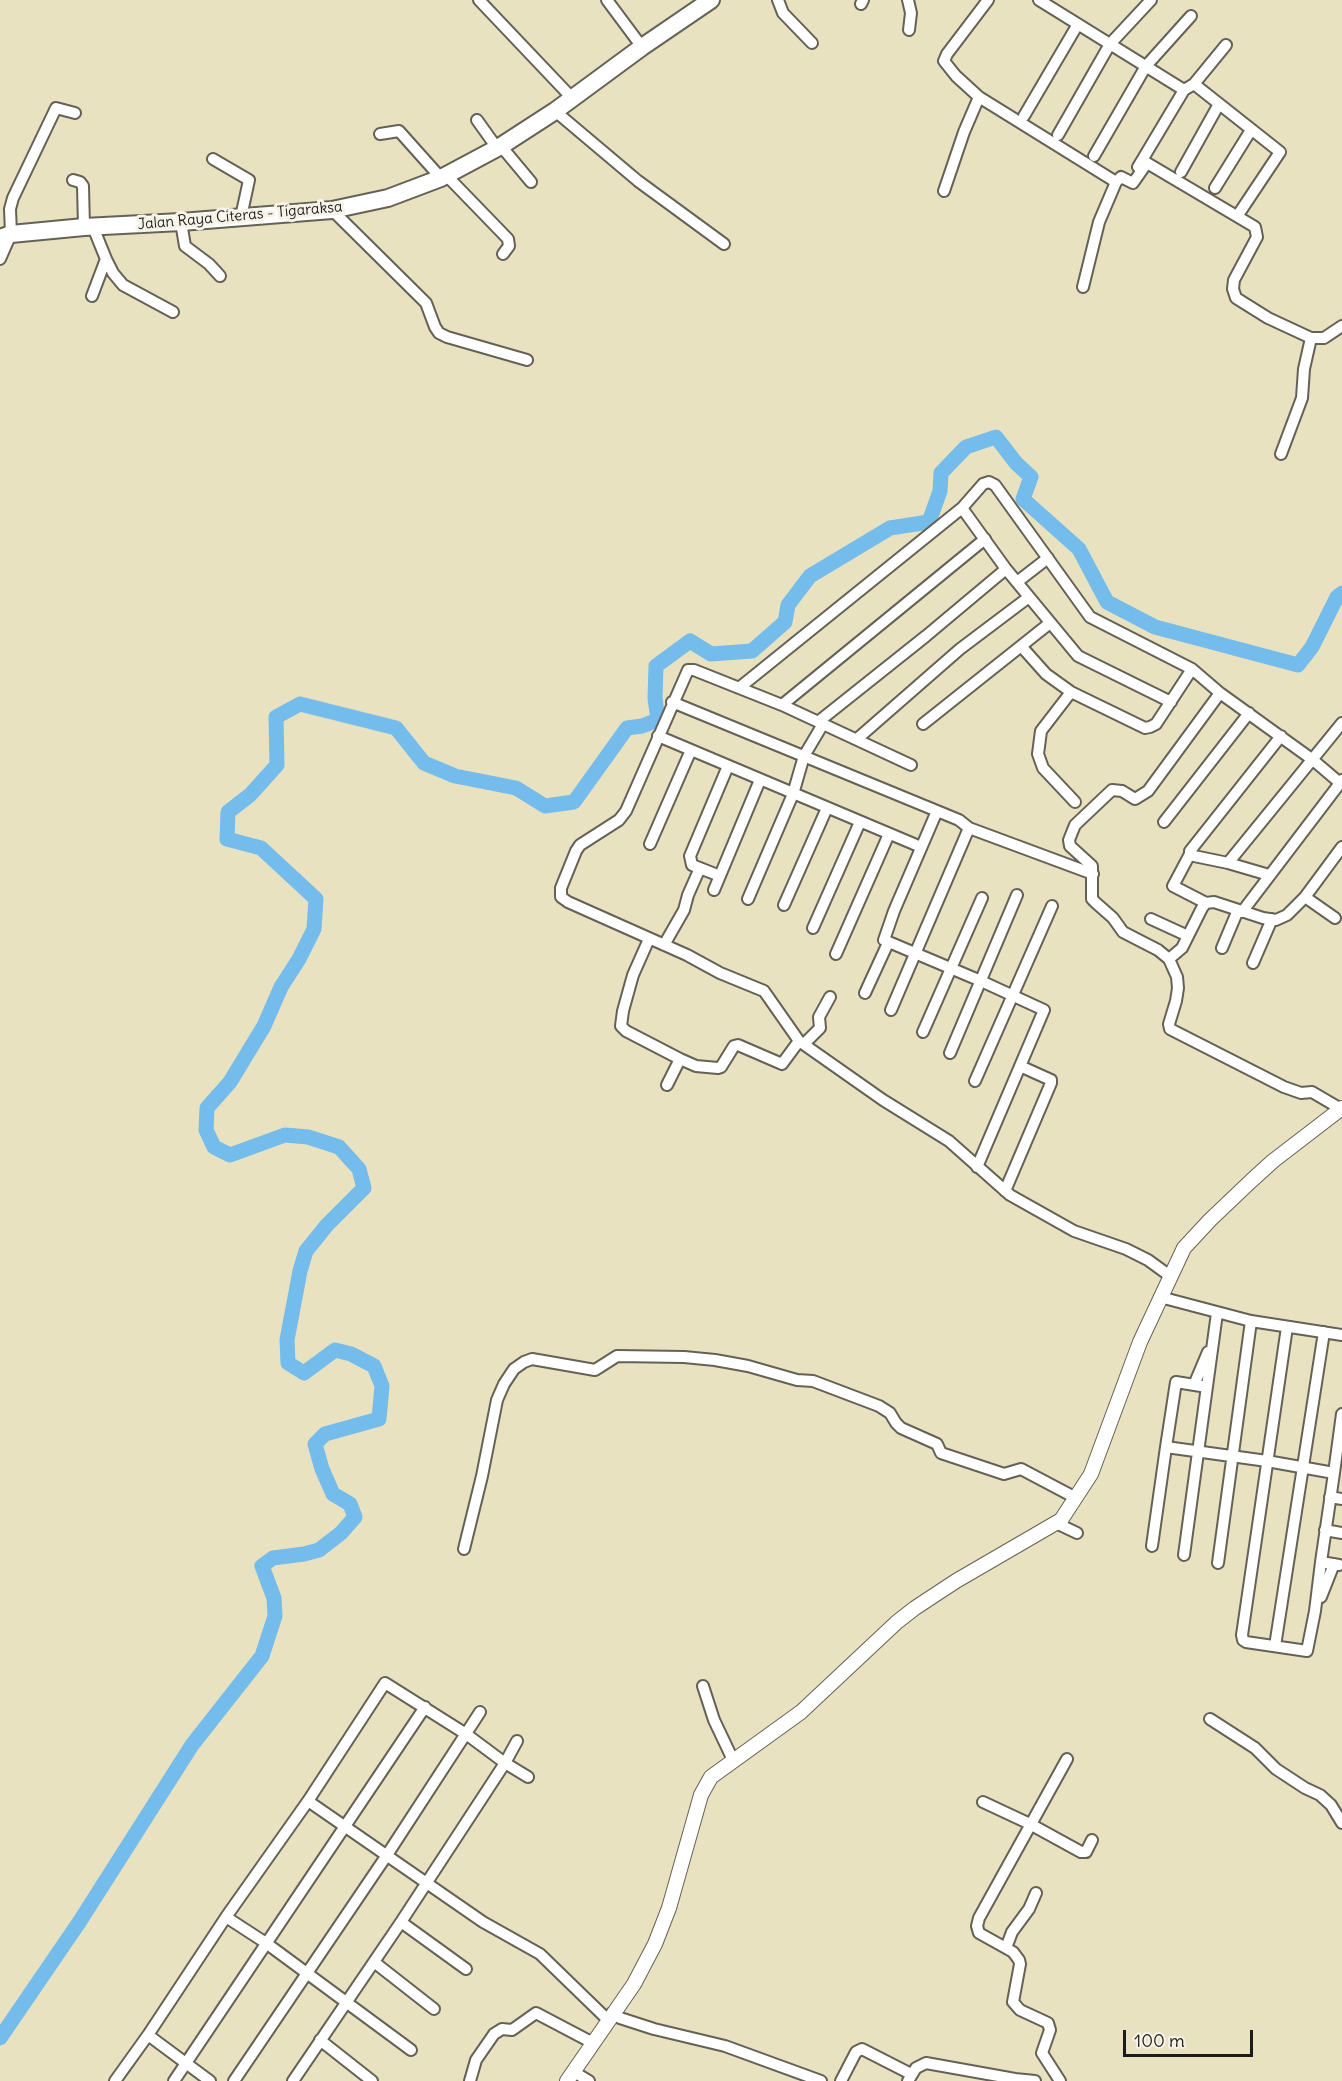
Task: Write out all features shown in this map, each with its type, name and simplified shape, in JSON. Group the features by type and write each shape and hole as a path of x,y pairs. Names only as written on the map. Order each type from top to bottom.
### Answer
{"main road":[{"name":"Jalan Raya Citeras - Tigaraksa","path":"5,236 89,227 332,210 387,198 444,177 499,147 555,111 711,0"}],"street":[{"path":"479,0 572,98"},
{"path":"608,0 642,47"},
{"path":"778,0 783,13 812,43"},
{"path":"908,0 911,13 909,30"},
{"path":"988,0 944,61 956,76 980,97 1116,182"},
{"path":"1039,0 1146,66 1219,104 1280,152 1240,212"},
{"path":"1058,135 1110,44 1152,0"},
{"path":"1094,156 1146,66 1191,16"},
{"path":"1024,116 1078,24"},
{"path":"1135,172 1189,87 1226,45"},
{"path":"944,190 964,132 980,97"},
{"path":"1181,172 1219,104"},
{"path":"0,259 13,198 56,108 75,113"},
{"path":"555,111 638,181 724,244"},
{"path":"477,120 531,182"},
{"path":"1215,188 1251,130"},
{"path":"380,134 399,131 508,239 509,246 503,254"},
{"path":"213,159 249,180 241,217"},
{"path":"1083,288 1100,216 1116,182 1121,177 1133,183 1147,163 1254,227 1257,237 1234,280 1233,289 1236,298 1268,318 1311,338 1324,338 1342,326"},
{"path":"73,180 81,182 83,186 89,227 113,273 123,285 172,312"},
{"path":"332,210 426,303 439,333 527,360"},
{"path":"181,222 185,246 209,264 220,276"},
{"path":"92,296 106,259"},
{"path":"1281,454 1302,398 1304,369 1311,338"},
{"path":"740,688 962,508 983,484 989,482 994,485 1090,617 1192,669 1220,693 1341,782 1240,911 1222,948"},
{"path":"962,508 1006,569 1078,656 1171,702"},
{"path":"782,705 985,539"},
{"path":"1017,582 1048,558"},
{"path":"748,899 793,794 804,756 821,723 1006,569"},
{"path":"857,739 960,649 1029,597"},
{"path":"923,724 1050,623"},
{"path":"1021,646 1046,674 1071,692 1145,728 1150,728 1156,723 1192,669"},
{"path":"911,765 782,705 691,669 685,672 626,811 619,820 580,845 560,895 563,900 764,991 801,1042 846,1075 949,1141 1005,1191 1074,1231 1126,1249 1148,1260 1170,1276"},
{"path":"1071,692 1041,731 1038,754 1043,768 1075,802"},
{"path":"589,2081 571,2076 634,1984 662,1927 705,1785 711,1777 801,1712 915,1608 956,1581 1056,1523 1066,1513 1090,1474 1140,1342 1184,1248 1210,1220 1273,1161 1342,1109 1312,1092 1301,1093 1284,1087 1173,1032 1169,1024 1176,1001 1178,977 1169,959 1158,950 1123,932 1113,918 1092,899 1092,866 1070,846 1069,840 1075,825 1112,790 1135,799 1148,791 1220,693"},
{"path":"672,702 959,820 969,828 1093,874"},
{"path":"1164,822 1249,713"},
{"path":"1228,863 1342,723"},
{"path":"658,736 921,847"},
{"path":"1281,736 1191,847 1190,854 1173,886 1206,903 1214,902 1276,920 1287,915 1305,897 1342,847"},
{"path":"650,844 691,750"},
{"path":"720,876 692,865 690,856 728,766"},
{"path":"714,890 760,780"},
{"path":"784,905 827,808"},
{"path":"937,811 884,934 884,940 1044,1010 977,1167"},
{"path":"813,928 860,822"},
{"path":"891,1010 969,828"},
{"path":"836,954 889,834"},
{"path":"1190,854 1269,875"},
{"path":"664,945 684,910 700,868"},
{"path":"950,1053 1017,895"},
{"path":"923,1032 982,897"},
{"path":"1305,897 1335,918"},
{"path":"1169,959 1182,948 1206,903"},
{"path":"975,1081 1052,906"},
{"path":"1151,919 1188,936"},
{"path":"1253,963 1272,919"},
{"path":"649,939 633,975 622,1011 621,1026 696,1066 721,1068 734,1046 738,1045 782,1064 801,1042 820,1028 819,1017 830,997"},
{"path":"865,993 888,943"},
{"path":"668,1085 680,1059"},
{"path":"1005,1191 1052,1083 1051,1080 1020,1066"},
{"path":"1160,1298 1251,1320 1342,1335"},
{"path":"1184,1555 1217,1312"},
{"path":"1218,1563 1251,1320"},
{"path":"1287,1327 1242,1635 1246,1642 1307,1651 1315,1611 1334,1473 1339,1460 1342,1414"},
{"path":"1275,1646 1324,1332"},
{"path":"1194,1385 1213,1340"},
{"path":"464,1549 482,1476 496,1400 514,1369 532,1359 596,1370 617,1356 684,1357 748,1366 797,1380 813,1381 879,1406 890,1413 902,1428 937,1444 941,1452 1004,1474 1020,1469 1076,1498"},
{"path":"1152,1546 1176,1382 1207,1387"},
{"path":"1166,1447 1334,1473"},
{"path":"1330,1497 1342,1498"},
{"path":"1056,1523 1077,1533"},
{"path":"1325,1530 1342,1533"},
{"path":"1315,1611 1337,1565 1321,1562"},
{"path":"115,2081 308,1801 385,1683 425,1707 528,1777"},
{"path":"704,1686 714,1720 733,1760"},
{"path":"174,2081 346,1828 425,1707"},
{"path":"234,2081 387,1855 480,1712"},
{"path":"1210,1719 1255,1748 1275,1769 1320,1795 1342,1823"},
{"path":"293,2081 401,1922 517,1741"},
{"path":"1060,2081 1042,2054 1050,2030 1048,2023 1020,2010 1013,2002 1020,1964 1016,1955 979,1933 978,1921 1067,1759"},
{"path":"308,1801 483,1922 540,1954 610,2016 725,2046 821,2081"},
{"path":"983,1802 1083,1852 1092,1840"},
{"path":"1006,1948 1012,1932 1029,1909 1036,1893"},
{"path":"226,1917 266,1943 411,2050"},
{"path":"401,1922 466,1969"},
{"path":"374,1962 434,2009"},
{"path":"470,2081 476,2060 494,2034 502,2029 512,2030 521,2026 533,2014 541,2015 593,2043"},
{"path":"148,2035 210,2081"},
{"path":"320,2040 372,2081"},
{"path":"842,2081 856,2052 862,2049 910,2078 919,2065 926,2063 1035,2081"}],"waterway":[{"path":"0,2038 80,1921 192,1745 262,1656 275,1616 274,1598 262,1566 273,1558 319,1550 341,1533 355,1517 350,1504 333,1494 322,1469 315,1444 325,1434 379,1419 382,1386 374,1366 351,1354 335,1350 304,1373 288,1363 287,1340 306,1251 327,1225 364,1188 359,1169 339,1147 308,1137 285,1135 230,1155 214,1147 206,1130 207,1108 230,1082 264,1026 281,987 314,929 316,899 261,848 227,839 228,812 250,795 277,765 276,717 300,704 396,728 424,763 455,776 516,788 545,806 574,802 627,728 642,726 658,720 655,698 656,666 690,641 711,654 752,651 785,622 788,605 810,576 890,528 929,522 940,491 941,473 966,447 996,437 1016,463 1031,477 1023,499 1079,549 1107,602 1155,627 1298,665 1312,647 1337,597 1342,593"}]}
